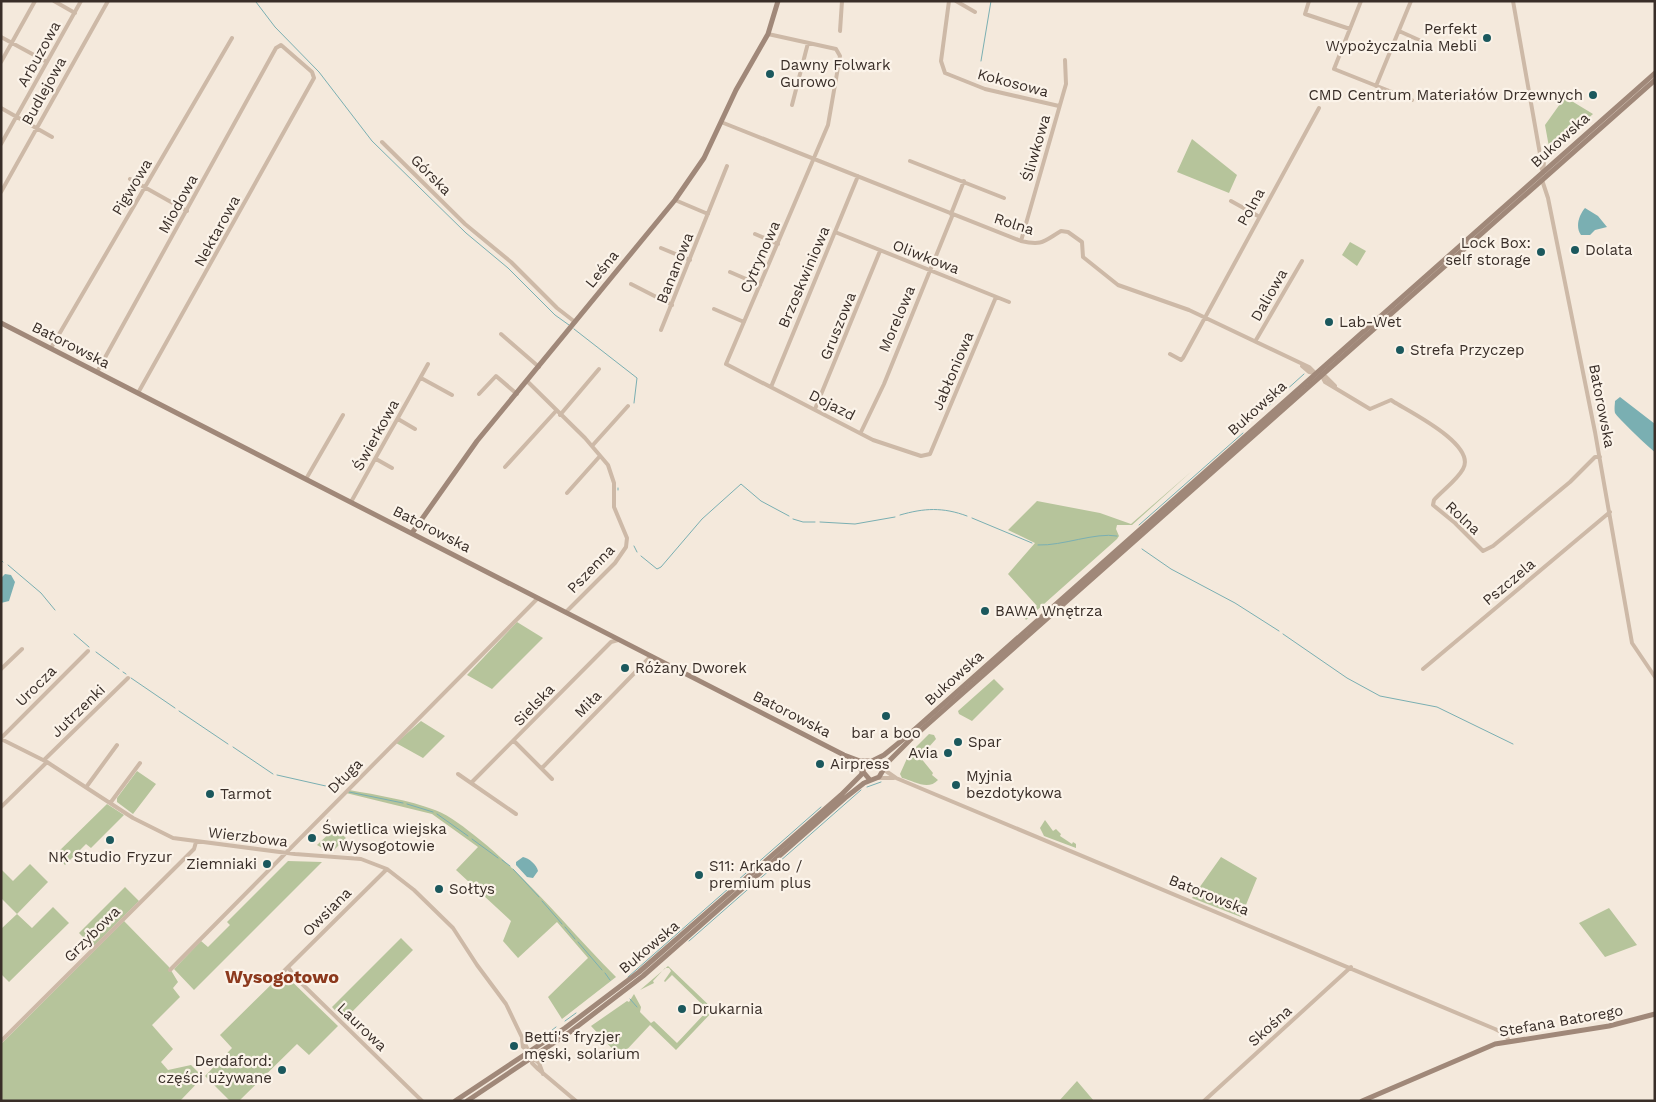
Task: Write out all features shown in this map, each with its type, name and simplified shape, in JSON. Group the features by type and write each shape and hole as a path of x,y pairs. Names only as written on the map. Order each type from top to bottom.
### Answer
{"main road":[{"name":"Leśna","path":"412,533 474,445 675,200 704,158 768,34 778,1"},
{"name":"Bukowska","path":"872,760 906,737 1655,73"},
{"name":"Bukowska","path":"883,769 921,730 1655,80"},
{"name":"Batorowska","path":"1,323 566,612 611,639 618,640 651,656 851,758 864,771"},
{"name":"Batorowska","path":"851,758 872,760"},
{"path":"872,760 881,762 883,769 878,778 870,780 864,771 865,765 872,760"},
{"name":"Bukowska","path":"455,1101 580,1017 654,961 826,808 864,771"},
{"name":"Bukowska","path":"466,1101 542,1052 643,976 846,798 870,780"},
{"name":"Stefana Batorego","path":"1362,1101 1475,1052 1509,1041 1609,1026 1655,1014"}],"street":[{"path":"1,62 35,1"},
{"path":"54,1 75,13"},
{"name":"Arbuzowa","path":"1,144 81,1"},
{"name":"Budlejowa","path":"1,192 108,1"},
{"path":"840,31 842,1"},
{"name":"Kokosowa","path":"949,1 941,61 941,68 945,72 960,80 985,88 1060,106"},
{"path":"956,1 975,12"},
{"path":"1309,1 1305,14 1350,29"},
{"path":"1361,1 1334,69 1412,100"},
{"path":"1376,86 1411,1"},
{"name":"Batorowska","path":"1513,1 1540,154 1540,165 1543,171"},
{"path":"1399,31 1430,45"},
{"name":"Cytrynowa","path":"726,364 828,125 840,56 836,49 768,34"},
{"path":"1,37 47,62"},
{"name":"Pigwowa","path":"51,348 232,38"},
{"path":"792,105 808,43"},
{"name":"Miodowa","path":"97,372 278,46 282,45 296,56 312,72 314,78"},
{"name":"Śliwkowa","path":"1021,242 1066,84 1065,60"},
{"name":"Nektarowa","path":"138,393 314,78"},
{"path":"1,108 52,137"},
{"name":"Polna","path":"1170,354 1181,360 1183,358 1258,216 1319,108"},
{"name":"Rolna","path":"721,122 1021,242 1040,243 1048,241 1061,231 1068,232 1082,242 1083,257 1118,285 1204,317 1256,340 1300,364 1307,370 1326,376 1336,387 1370,409 1390,400 1394,402 1452,439 1460,448 1465,459 1463,469 1434,500 1433,505 1455,523 1483,551 1493,546 1570,482 1596,457 1600,457"},
{"name":"Górska","path":"382,142 465,224 511,262 557,308 576,323"},
{"name":"Batorowska","path":"1540,154 1544,161 1542,182 1548,198 1600,457 1634,648 1655,677"},
{"path":"1544,161 1551,162 1557,159"},
{"path":"910,161 1004,198"},
{"name":"Bananowa","path":"661,330 727,166"},
{"name":"Brzoskwiniowa","path":"771,387 858,176"},
{"path":"130,179 187,211"},
{"name":"Morelowa","path":"861,432 884,384 964,181"},
{"path":"675,200 708,214"},
{"path":"1231,201 1258,216"},
{"name":"Oliwkowa","path":"835,232 1009,302"},
{"path":"755,234 778,244"},
{"path":"661,248 690,260"},
{"name":"Gruszowa","path":"816,409 880,251"},
{"name":"Daliowa","path":"1256,340 1302,261"},
{"path":"730,272 760,285"},
{"path":"631,284 672,305"},
{"name":"Jabłoniowa","path":"930,454 996,297"},
{"path":"714,309 744,322"},
{"path":"501,334 539,367"},
{"name":"Świerkowa","path":"351,502 428,364"},
{"name":"Dojazd","path":"726,364 861,432 873,440 921,456 930,454"},
{"path":"560,414 598,370"},
{"path":"480,394 496,376 517,394"},
{"path":"421,378 452,395"},
{"name":"Pszenna","path":"527,381 592,446 612,474 614,507 628,543 615,563 566,612"},
{"path":"592,446 628,406"},
{"path":"505,467 556,411"},
{"path":"306,479 343,415"},
{"path":"398,418 415,428"},
{"path":"567,493 600,456"},
{"path":"376,459 392,468"},
{"name":"Pszczela","path":"1423,669 1610,512"},
{"name":"Długa","path":"170,970 538,598"},
{"name":"Sielska","path":"472,782 514,741 611,639"},
{"path":"1,669 22,649"},
{"name":"Urocza","path":"1,738 88,651"},
{"name":"Miła","path":"542,768 651,656"},
{"name":"Jutrzenki","path":"1,807 128,678"},
{"name":"Wierzbowa","path":"1,738 87,786 136,820 169,836 196,842 287,853 361,859 387,869 414,890 453,928 477,966 503,1000 522,1039 523,1047 532,1058 532,1064 576,1101"},
{"path":"514,741 552,778"},
{"path":"87,786 117,745"},
{"path":"111,802 140,763"},
{"name":"Batorowska","path":"883,769 896,778 1495,1028 1505,1034 1509,1041"},
{"path":"458,774 516,814"},
{"name":"Batorowska","path":"878,778 896,778"},
{"name":"Grzybowa","path":"1,1041 194,849 196,842"},
{"name":"Owsiana","path":"284,971 387,869"},
{"name":"Laurowa","path":"288,967 295,977 422,1101"},
{"name":"Skośna","path":"1204,1101 1351,968"},
{"path":"542,1052 539,1062 543,1074"},
{"path":"532,1058 539,1062"}],"green space":[{"path":"1565,97 1593,114 1561,143 1549,147 1545,125"},
{"path":"1192,139 1237,175 1229,193 1177,172"},
{"path":"1350,242 1366,251 1357,266 1342,255"},
{"path":"1192,471 1132,525 1117,525 1116,529 1119,536 1117,539 1026,620 1024,617 1037,606 1008,574 1035,543 1008,530 1037,501 1100,513 1131,524"},
{"path":"517,622 543,638 492,689 467,675"},
{"path":"994,679 1004,689 972,721 959,714 958,711"},
{"path":"421,721 445,736 423,758 396,743"},
{"path":"929,734 934,735 936,739 920,757 933,773 932,775 938,780 930,785 925,785 902,778 900,774 909,754"},
{"path":"137,771 156,784 133,814 117,802 117,798"},
{"path":"349,790 425,806 458,823 515,871 616,977 562,1019 548,997 588,958 557,922 518,958 503,941 511,921 456,870 478,847 432,814 346,793"},
{"path":"107,804 124,815 91,848 86,844 65,865 55,855"},
{"path":"1045,820 1053,831 1056,829 1061,834 1060,836 1072,844 1073,842 1076,844 1076,848 1044,836 1040,828"},
{"path":"335,828 346,838 331,853 317,845"},
{"path":"1221,857 1257,878 1241,917 1192,898"},
{"path":"288,861 322,862 194,990 174,969 201,941 208,947 230,925 227,922"},
{"path":"30,864 48,882 17,914 1,898 1,869 13,881"},
{"path":"125,887 139,901 93,947 79,933"},
{"path":"53,907 69,923 9,982 1,974 1,929 17,914 32,928"},
{"path":"1609,908 1637,945 1605,957 1579,923"},
{"path":"124,921 169,967 178,982 173,988 180,997 152,1025 173,1049 161,1062 168,1070 191,1065 203,1077 180,1101 1,1101 1,1044"},
{"path":"401,938 413,950 344,1020 332,1007"},
{"path":"668,966 714,1010 676,1050 650,1025 620,1057 591,1026 627,1001 629,1002 634,994 641,1007 640,1012 651,1023 654,1021 677,1043 708,1010 672,975 664,981 671,971 669,968 666,968"},
{"path":"662,971 653,981 654,983 640,990"},
{"path":"283,973 338,1026 309,1055 297,1044 239,1101 230,1101 205,1076 232,1048 220,1035"},
{"path":"1077,1081 1094,1101 1059,1101"}],"water":[{"path":"1585,208 1598,216 1607,227 1595,230 1590,235 1581,235 1578,228 1579,221"},
{"path":"1620,397 1655,424 1655,452 1615,413 1615,401"},
{"path":"5,574 11,575 15,582 9,601 1,603 1,578"},
{"path":"523,857 536,866 538,871 533,878 527,877 516,865 516,862"}],"waterway":[{"path":"981,61 991,1"},
{"path":"256,2 275,27 319,72 372,141 466,233 508,268 555,315 569,325"},
{"path":"574,329 637,378 634,403"},
{"path":"1263,411 1304,374"},
{"path":"1139,525 1243,433"},
{"path":"641,556 657,569 661,567 702,519 741,484 761,501 789,516"},
{"path":"900,515 917,511 942,510 967,516"},
{"path":"820,522 855,524 895,517"},
{"path":"972,518 1032,543"},
{"path":"793,519 803,522 815,522"},
{"path":"1038,545 1099,536 1117,536"},
{"path":"634,546 637,552"},
{"path":"1142,549 1171,569 1235,603 1279,631"},
{"path":"8,565 41,593 55,610"},
{"path":"74,634 89,647"},
{"path":"1283,634 1347,678 1380,696 1437,707 1513,744"},
{"path":"96,652 119,669"},
{"path":"131,678 175,708"},
{"path":"179,711 228,744"},
{"path":"233,747 273,774"},
{"path":"277,775 339,789"},
{"path":"867,787 881,782"},
{"path":"689,941 861,790"},
{"path":"349,792 403,803"},
{"path":"407,804 433,812"},
{"path":"628,977 821,807"},
{"path":"437,814 468,836"},
{"path":"472,839 498,858"},
{"path":"502,860 510,866"},
{"path":"513,869 539,897"},
{"path":"542,901 562,924"},
{"path":"565,927 575,939"},
{"path":"578,942 602,970"},
{"path":"605,973 610,980"},
{"path":"630,999 637,1007"},
{"path":"565,1021 576,1013"},
{"path":"537,1042 556,1027"}],"place":[{"name":"Perfekt Wypożyczalnia Mebli","path":"1487,38"},
{"name":"Dawny Folwark Gurowo","path":"770,74"},
{"name":"CMD Centrum Materiałów Drzewnych","path":"1593,95"},
{"name":"Dolata","path":"1575,250"},
{"name":"Lock Box: self storage","path":"1541,252"},
{"name":"Lab-Wet","path":"1329,322"},
{"name":"Strefa Przyczep","path":"1400,350"},
{"name":"BAWA Wnętrza","path":"985,611"},
{"name":"Różany Dworek","path":"625,668"},
{"name":"bar a boo","path":"886,716"},
{"name":"Spar","path":"958,742"},
{"name":"Avia","path":"948,753"},
{"name":"Airpress","path":"820,764"},
{"name":"Myjnia bezdotykowa","path":"956,785"},
{"name":"Tarmot","path":"210,794"},
{"name":"Świetlica wiejska w Wysogotowie","path":"312,838"},
{"name":"NK Studio Fryzur","path":"110,840"},
{"name":"Ziemniaki","path":"267,864"},
{"name":"S11: Arkado / premium plus","path":"699,875"},
{"name":"Sołtys","path":"439,889"},
{"name":"Drukarnia","path":"682,1009"},
{"name":"Betti's fryzjer męski, solarium","path":"514,1046"},
{"name":"Derdaford: części używane","path":"282,1070"}],"district":[{"name":"Wysogotowo","path":"282,976"}]}
